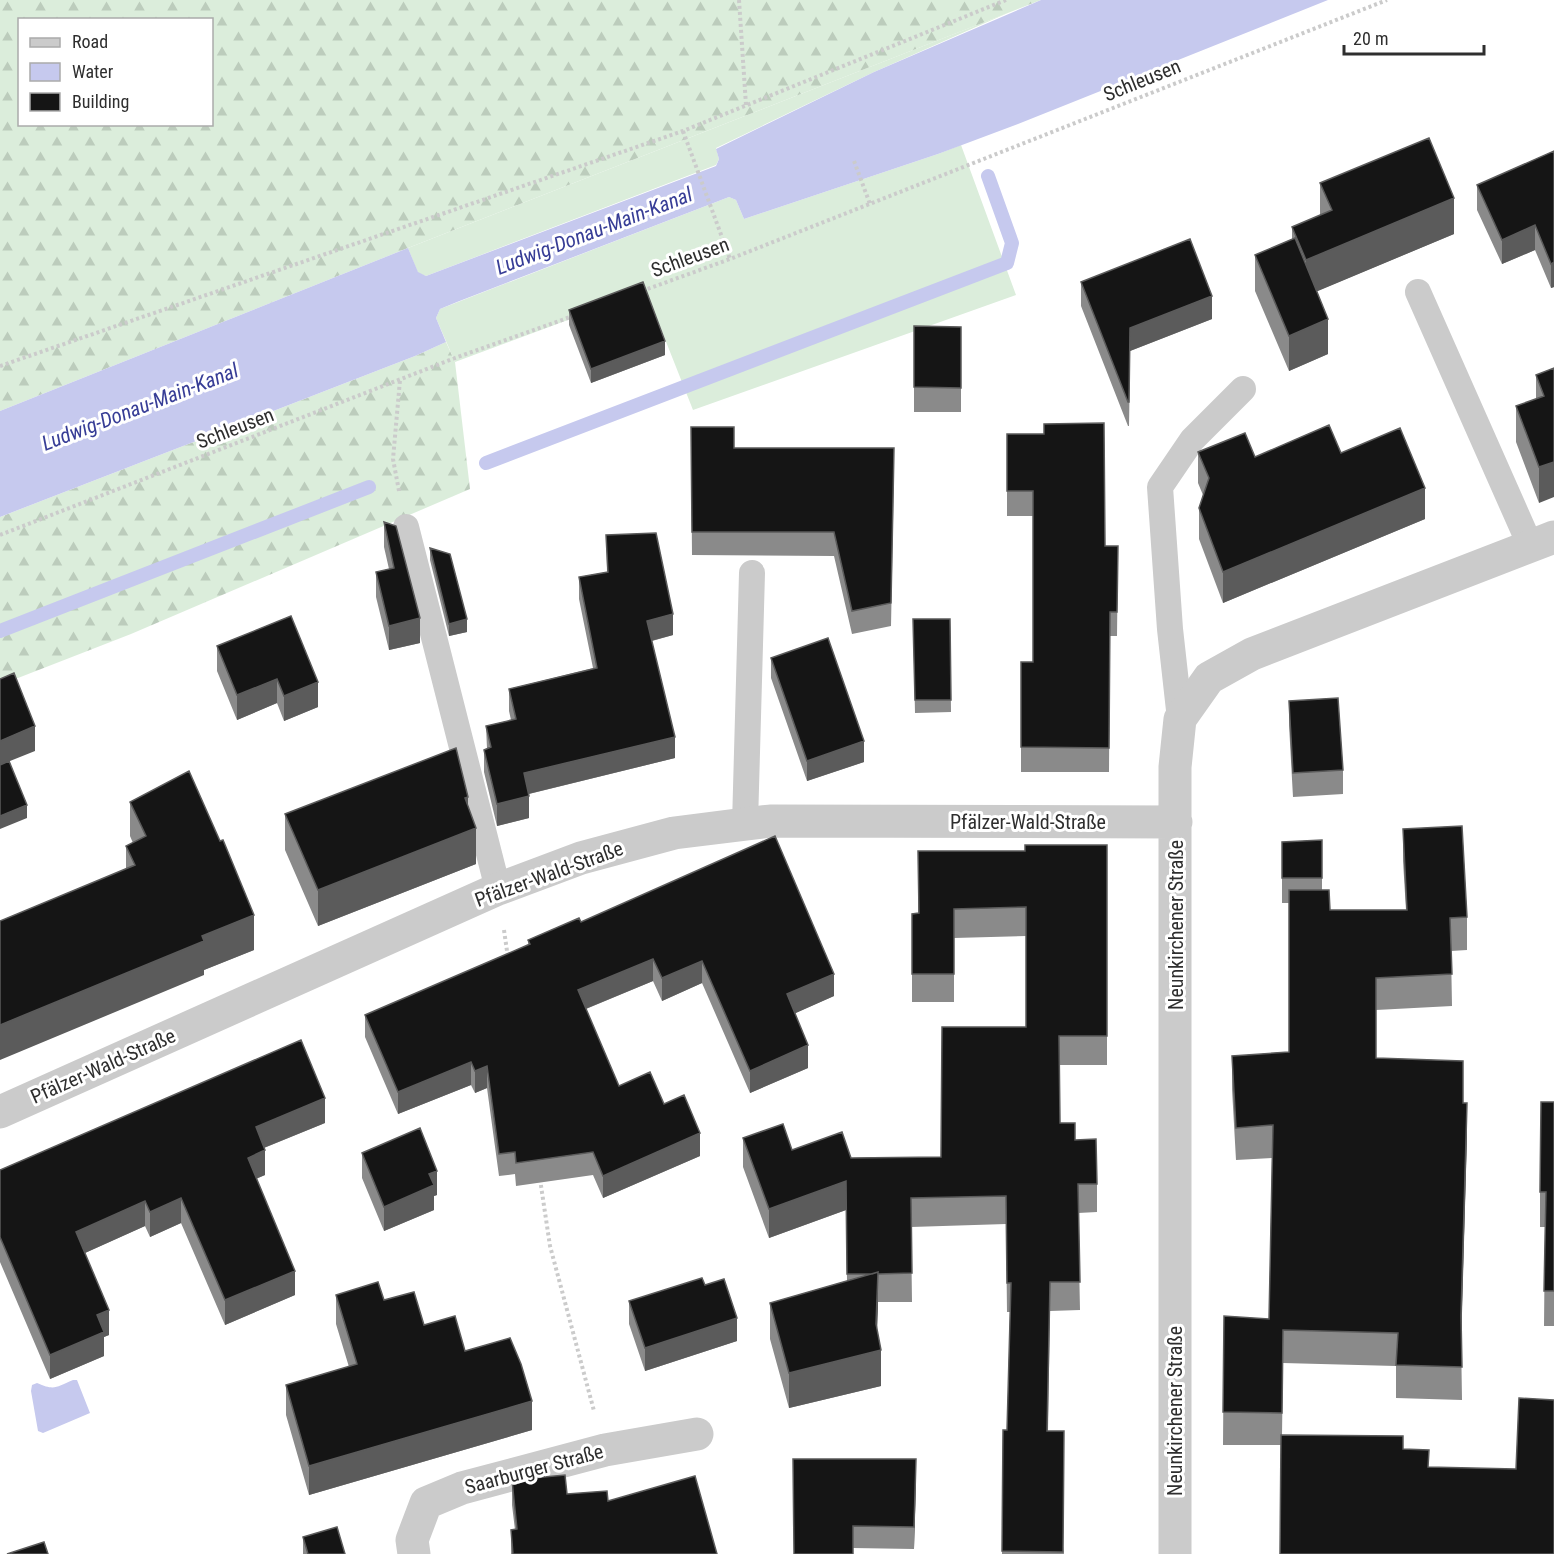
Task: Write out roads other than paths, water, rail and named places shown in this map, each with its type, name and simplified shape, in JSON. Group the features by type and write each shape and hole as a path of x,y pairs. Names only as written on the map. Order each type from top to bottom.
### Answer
{"street":[{"name":"Neunkirchener Straße","path":"1175,1554 1175,766 1180,719 1209,678 1252,654 1542,541"},
{"name":"Pfälzer-Wald-Straße","path":"0,1112 498,889 581,858 674,833 770,821 1176,822"},
{"name":"Saarburger Straße","path":"414,1554 412,1540 426,1503 462,1488 604,1450 697,1434"}],"lane":[{"path":"1418,292 1542,541"},
{"path":"1180,719 1170,629 1161,487 1192,440 1244,389"},
{"path":"406,527 498,889"},
{"path":"745,825 752,573"}],"water":[{"name":"Ludwig-Donau-Main-Kanal","path":"1041,0 1328,0 938,154 744,219 736,200 729,197 457,302 440,309 436,318 446,342 0,517 0,411 408,248 418,272 426,276 716,166 719,159 716,149 874,72"},
{"path":"77,1380 90,1413 43,1433 38,1431 32,1385 37,1383 55,1387"}],"waterway":[{"path":"486,463 1007,263 1012,243 988,176"},
{"path":"0,631 369,487"}]}
